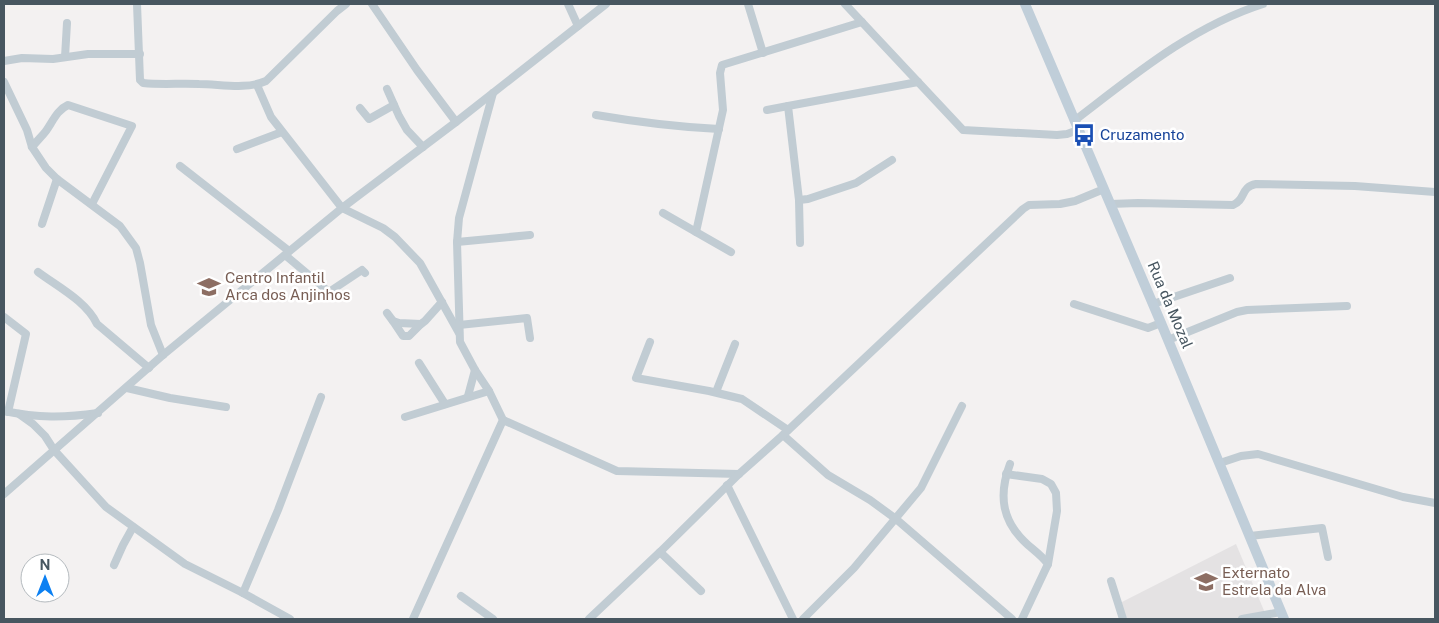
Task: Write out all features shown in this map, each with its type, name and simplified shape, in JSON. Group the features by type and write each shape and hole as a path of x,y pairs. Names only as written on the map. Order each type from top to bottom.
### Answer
{"main road":[{"name":"Rua da Mozal","path":"1025,4 1220,463 1282,615"}],"street":[{"path":"137,4 140,80 172,85 257,85 266,80 346,4"},
{"path":"331,4 337,11"},
{"path":"372,4 456,122"},
{"path":"568,4 578,26"},
{"path":"4,494 163,355 342,208 456,122 606,4"},
{"path":"748,4 763,52"},
{"path":"845,4 962,130 1057,135 1067,134 1175,46 1200,30 1263,4"},
{"path":"66,57 67,22"},
{"path":"696,232 723,110 720,73 722,65 862,22"},
{"path":"4,61 22,58 53,59 88,54 140,54"},
{"path":"4,82 27,130 32,147 46,168 57,179 120,226 136,248 151,325 163,355"},
{"path":"767,110 918,82"},
{"path":"257,85 271,117 342,208 383,228 395,237 420,263 460,335"},
{"path":"387,89 407,130 423,147"},
{"path":"493,92 459,218 456,242 460,342 489,391 503,420 618,471 739,474"},
{"path":"32,147 45,133 53,119 68,105 132,126 92,204"},
{"path":"360,108 369,119 394,105"},
{"path":"788,106 799,200 800,243"},
{"path":"596,115 674,126 719,129"},
{"path":"237,149 282,132"},
{"path":"799,200 808,199 856,183 892,160"},
{"path":"180,166 287,253 329,292 362,270 364,273"},
{"path":"42,224 57,179"},
{"path":"1110,204 1233,204 1240,201 1246,188 1256,184 1355,186 1435,192"},
{"path":"589,619 727,485 1023,209 1029,205 1060,204 1075,201 1104,189"},
{"path":"663,213 731,252"},
{"path":"456,242 530,235"},
{"path":"38,272 83,305 94,317 97,324 148,368"},
{"path":"1153,304 1230,278"},
{"path":"387,313 403,336 409,336 421,324 426,322 442,302"},
{"path":"1074,304 1148,328 1161,323"},
{"path":"1168,340 1247,310 1347,306"},
{"path":"4,317 26,334 6,412 51,417 98,413"},
{"path":"459,325 527,318 530,338"},
{"path":"393,321 421,324"},
{"path":"650,342 636,378 716,392 745,400 785,432 828,475 870,500 896,520 1012,619"},
{"path":"716,392 735,344"},
{"path":"419,363 445,404"},
{"path":"468,396 475,370"},
{"path":"127,388 170,398 226,407"},
{"path":"405,417 489,391"},
{"path":"243,593 278,510 321,397"},
{"path":"803,619 854,568 922,488 962,406"},
{"path":"20,414 33,424 106,507 184,564 290,619"},
{"path":"413,619 503,420"},
{"path":"1220,463 1241,456 1258,454 1403,497 1435,503"},
{"path":"1010,464 1006,474 1003,494 1007,515 1027,544 1043,557 1048,564"},
{"path":"1006,474 1042,479 1051,484 1056,493 1057,511 1048,564 1022,619"},
{"path":"727,485 793,619"},
{"path":"114,565 133,527"},
{"path":"1250,536 1322,528 1328,557"},
{"path":"660,552 701,591"},
{"path":"1111,581 1123,619"},
{"path":"462,596 493,619"},
{"path":"477,619 483,611"},
{"path":"1242,619 1282,615"}],"shaded area":[{"name":"Externato Estrela da Alva","path":"1236,544 1265,613 1237,619 1127,619 1120,603"}],"place":[{"name":"Cruzamento","path":"1084,135"},
{"name":"Centro Infantil Arca dos Anjinhos","path":"209,287"},
{"name":"Externato Estrela da Alva","path":"1206,582"}]}
